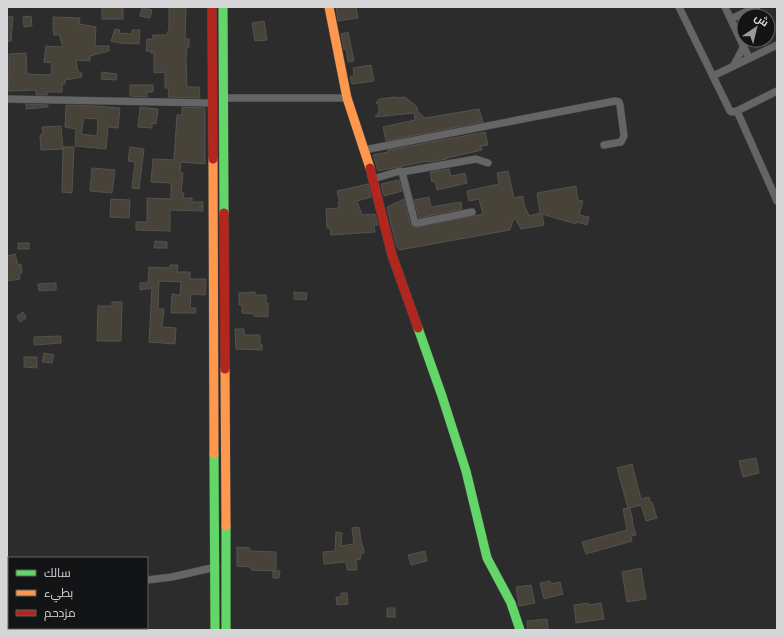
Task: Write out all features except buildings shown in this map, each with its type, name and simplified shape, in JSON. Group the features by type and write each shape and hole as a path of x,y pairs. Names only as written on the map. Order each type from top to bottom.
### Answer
{"main road":[{"path":"212,7 216,567 215,630"},
{"path":"223,7 226,630"},
{"path":"329,7 347,98 373,179 392,255 442,396 466,471 487,558 511,603 520,630"}],"street":[{"path":"679,7 732,112 777,92"},
{"path":"725,7 736,28"},
{"path":"731,19 736,17"},
{"path":"713,76 777,45"},
{"path":"734,65 743,48"},
{"path":"746,48 749,58"},
{"path":"224,98 347,98"},
{"path":"7,99 212,103"},
{"path":"364,150 615,101 619,102 624,136 621,142 604,145"},
{"path":"737,111 777,201"},
{"path":"373,179 400,171 402,172 476,158 488,163"},
{"path":"402,172 415,223 472,212"},
{"path":"148,580 172,577 216,567"}],"traffic: fast":[{"path":"223,7 224,213"},
{"path":"418,328 466,471 487,558 511,603 520,630"},
{"path":"214,454 215,630"},
{"path":"226,526 226,630"}],"traffic: slow":[{"path":"329,7 347,98 370,168"},
{"path":"213,159 214,454"},
{"path":"225,369 226,526"}],"traffic: jam":[{"path":"212,7 213,159"},
{"path":"370,168 392,255 418,328"},
{"path":"224,213 225,369"}]}
